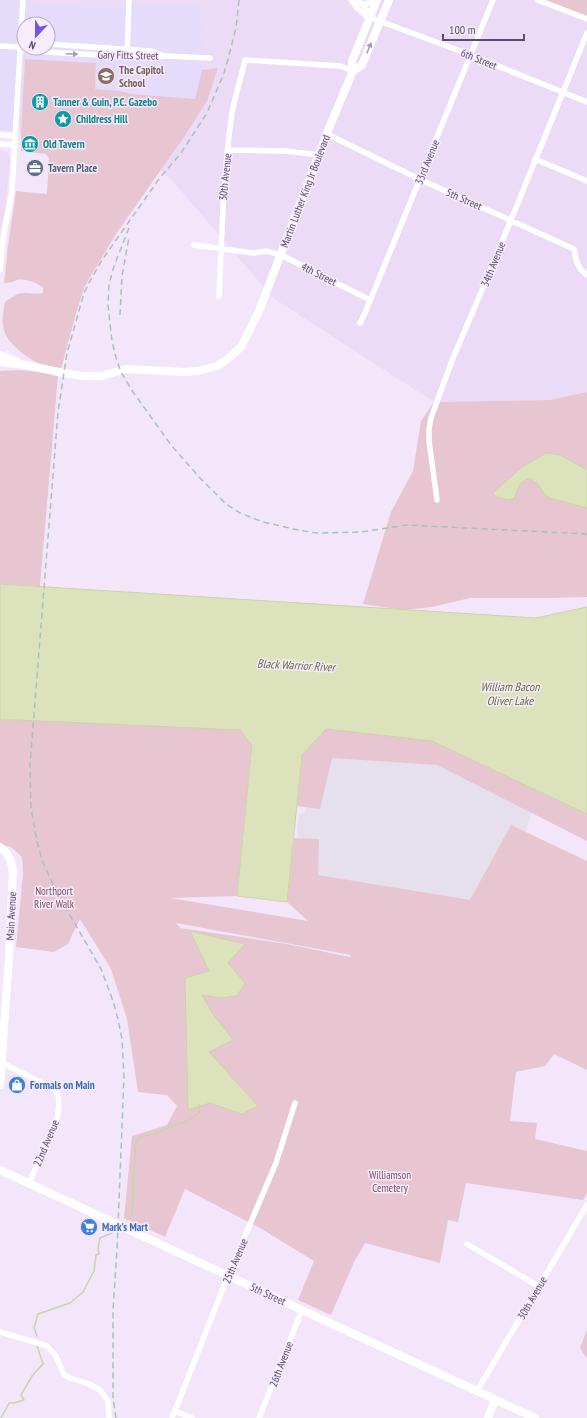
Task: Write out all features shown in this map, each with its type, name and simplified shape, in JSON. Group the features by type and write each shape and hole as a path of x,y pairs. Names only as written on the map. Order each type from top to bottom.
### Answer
{"main road":[{"name":"Martin Luther King Jr Boulevard","path":"25,365 49,371 83,376 102,376 126,369 184,372 198,371 217,366 241,347 259,311 327,134 353,71 352,61 376,0"},
{"name":"Martin Luther King Jr Boulevard","path":"353,71 362,65 389,0"},
{"path":"0,355 25,365"},
{"path":"0,362 25,365"},
{"name":"Main Avenue","path":"0,847 10,858 13,871 9,957 0,1085"},
{"name":"5th Street","path":"0,1170 535,1418"},
{"path":"488,1418 495,1400"}],"street":[{"path":"23,0 23,16"},
{"path":"127,57 129,0"},
{"name":"6th Street","path":"351,0 366,16 471,55 587,102"},
{"path":"359,2 370,3 376,0"},
{"name":"33rd Avenue","path":"360,323 493,0"},
{"path":"538,0 587,19"},
{"path":"359,2 367,10 370,17"},
{"name":"34th Avenue","path":"437,500 428,441 431,418 453,358 587,33"},
{"name":"Gary Fitts Street","path":"56,45 151,51 165,56"},
{"name":"Gary Fitts Street","path":"0,46 16,46"},
{"name":"Gary Fitts Street","path":"56,53 151,58 165,56 210,58"},
{"path":"0,270 2,239 12,191 21,56"},
{"name":"30th Avenue","path":"219,296 223,197 232,112 245,60 340,66 353,71"},
{"name":"5th Street","path":"327,134 419,179 574,249 576,262 579,268 587,275"},
{"path":"0,135 15,136"},
{"path":"0,144 15,145"},
{"path":"228,150 286,151 319,155"},
{"path":"535,160 587,181"},
{"name":"4th Street","path":"194,245 253,253 266,251 281,255 370,300"},
{"name":"22nd Avenue","path":"1,1062 52,1088 58,1094 58,1115 29,1183"},
{"name":"25th Avenue","path":"172,1418 228,1276 276,1163 295,1103"},
{"name":"30th Avenue","path":"477,1391 587,1205"},
{"path":"467,1244 538,1286"},
{"name":"26th Avenue","path":"259,1418 302,1310"},
{"path":"0,1332 47,1346 56,1356 64,1374 70,1378 89,1384 100,1390 108,1401 109,1418"},
{"path":"175,1411 192,1418"}],"shaded area":[{"path":"0,0 122,7 139,4 201,4 202,70 196,99 131,94 121,91 95,89 96,63 25,59 21,132 0,130"},
{"path":"14,0 587,0 587,392 550,400 434,402 273,298 171,179 130,145 139,4 122,7 14,2"},
{"path":"0,150 7,151 10,162 5,210 0,230"},
{"path":"435,739 536,799 496,924 298,878 300,857 297,830 299,814 305,813 314,750"}],"green space":[{"path":"545,0 587,0 587,16"},
{"path":"25,59 96,63 95,89 121,91 131,94 195,99 202,70 218,68 207,101 184,137 116,234 85,286 61,369 48,368 17,349 5,333 3,325 5,302 21,293 43,293 43,287 27,280 17,280 4,283 16,191 47,194 49,158 46,154 21,151"},
{"path":"18,370 40,372 58,376 40,586 0,584 0,371"},
{"path":"587,392 587,597 470,598 432,607 403,610 363,604 391,512 413,471 421,421 434,402 550,400"},
{"path":"0,720 18,720 240,730 252,745 237,896 170,898 308,921 287,902 294,838 319,839 318,875 470,900 511,825 587,861 587,1070 554,1054 545,1066 516,1072 510,1121 537,1123 535,1139 587,1151 587,1193 583,1200 466,1183 458,1222 448,1220 440,1263 365,1243 354,1262 331,1315 298,1300 314,1261 260,1228 185,1189 165,1237 124,1218 132,1136 167,1125 177,1106 167,1095 138,1092 127,1019 111,969 80,919 68,944 54,952 16,947 23,874 22,857 11,847 0,845","holes":["176,923 351,955 350,957 287,944 180,928"]},
{"path":"326,729 432,741 587,814 587,841 437,765 332,758 320,809 297,806 302,755"},
{"path":"587,1330 587,1359 580,1348"}],"water":[{"path":"546,453 560,455 587,470 587,508 550,498 545,495 538,484 529,478 520,484 514,498 509,500 496,497 493,493 522,467"},
{"name":"William Bacon Oliver Lake","path":"0,584 536,618 587,607 587,814 432,741 326,729 302,755 287,902 237,896 252,745 240,730 0,720"},
{"path":"190,931 245,944 228,963 245,983 237,996 220,998 202,995 213,1014 233,1040 209,1052 258,1106 242,1114 210,1103 188,1110 185,978 209,971"}],"waterway":[{"path":"127,1220 132,1215 135,1148 139,1137 155,1134 172,1126 188,1121 199,1113 199,1105"},
{"path":"37,1336 34,1328 38,1314 70,1303 83,1292 94,1271 96,1255 99,1254 98,1249 100,1238 112,1233"},
{"path":"1,1418 9,1403 24,1400 21,1395 32,1376 43,1364 37,1346"}],"railway":[{"path":"116,1418 113,1398 113,1310 124,1077 122,1039 113,1001 101,969 56,891 42,860 31,808 30,765 58,412 67,353 84,293 102,260 159,179 181,153 207,113 224,73 228,59 236,28 239,0"},
{"path":"129,228 114,266 109,285 108,305 112,341 116,358 121,372 133,392 171,445 200,478 226,504 240,513 263,522 317,533 361,532 407,525 587,534"},
{"path":"120,315 122,276 129,237"}],"place":[{"name":"The Capitol School","path":"106,76"},
{"name":"Tanner & Guin, P.C. Gazebo","path":"40,102"},
{"name":"Childress Hill","path":"63,119"},
{"name":"Old Tavern","path":"30,144"},
{"name":"Tavern Place","path":"35,168"},
{"name":"Formals on Main","path":"17,1085"},
{"name":"Mark's Mart","path":"89,1227"}],"water label":[{"name":"Black Warrior River","path":"296,665"}],"park label":[{"name":"Northport River Walk","path":"54,897"},
{"name":"Williamson Cemetery","path":"390,1181"}]}
